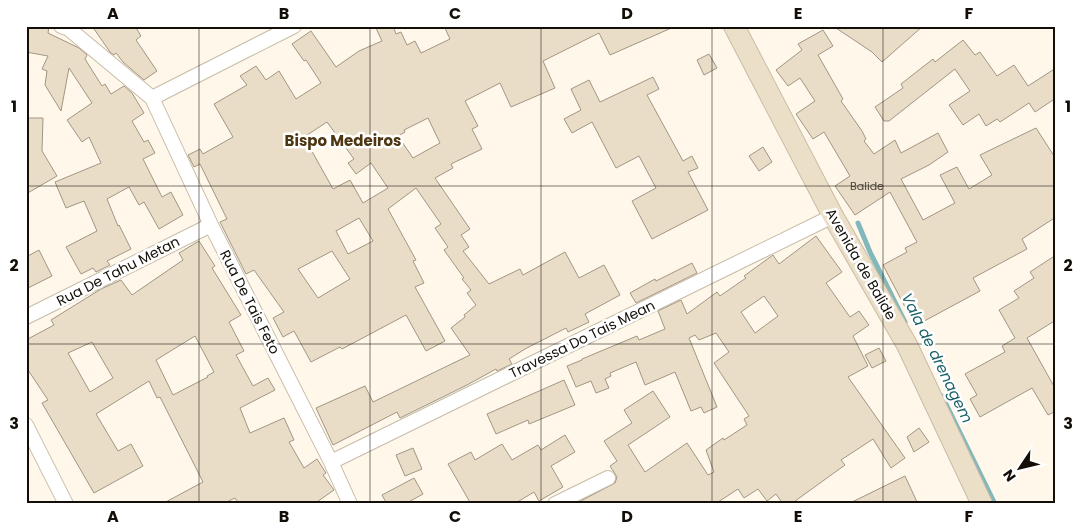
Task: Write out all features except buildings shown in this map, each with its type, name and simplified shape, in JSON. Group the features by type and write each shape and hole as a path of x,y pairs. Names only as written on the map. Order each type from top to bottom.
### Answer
{"main road":[{"name":"Avenida de Balide","path":"734,26 833,216 907,344 982,504"}],"street":[{"path":"61,26 69,29 152,98 294,26"},
{"name":"Rua De Tais Feto","path":"152,98 211,225 331,462 350,504"},
{"name":"Travessa Do Tais Mean","path":"331,462 833,216"},
{"name":"Rua De Tahu Metan","path":"26,317 211,225"},
{"path":"26,425 66,504"},
{"path":"555,504 608,478"}],"waterway":[{"name":"Vala de drenagem","path":"858,223 870,252 905,322"},
{"name":"Vala de drenagem","path":"942,396 995,504"}],"district":[{"name":"Bispo Medeiros","path":"343,141"}]}
